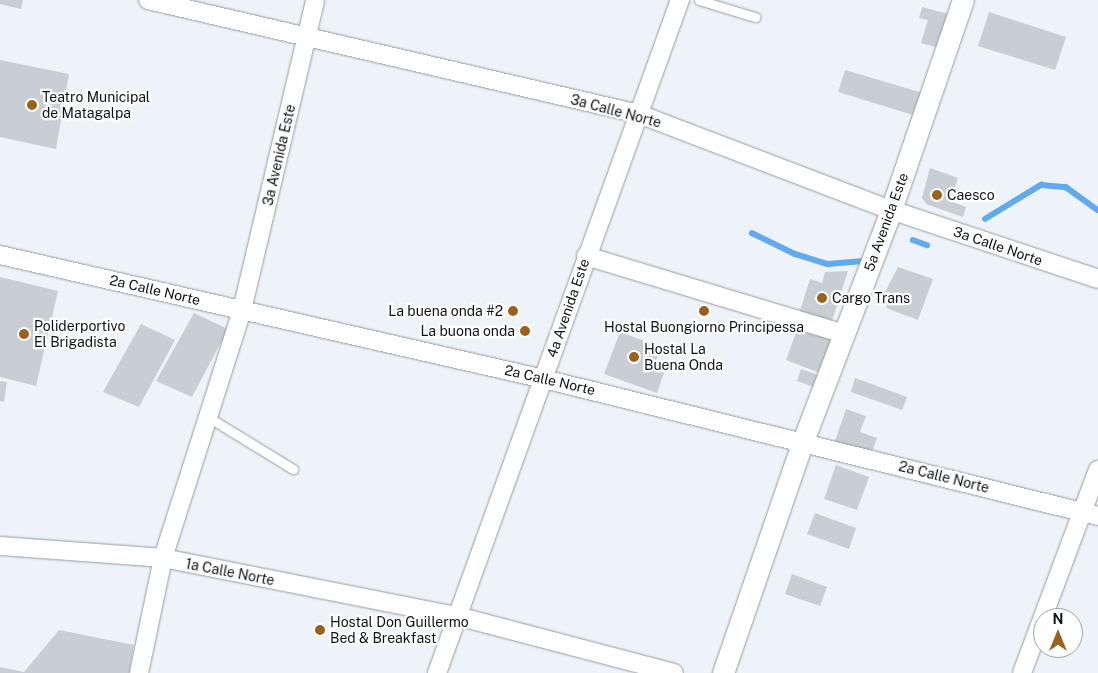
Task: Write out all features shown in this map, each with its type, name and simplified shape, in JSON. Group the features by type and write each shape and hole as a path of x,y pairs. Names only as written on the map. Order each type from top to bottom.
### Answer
{"street":[{"name":"3a Calle Norte","path":"148,0 307,35 639,114 891,210 1098,279"},
{"name":"3a Avenida Este","path":"140,673 163,558 242,310 315,0"},
{"name":"4a Avenida Este","path":"437,673 680,0"},
{"name":"5a Avenida Este","path":"723,673 803,442 891,210 963,0"},
{"name":"2a Calle Norte","path":"0,255 544,379 1091,514"},
{"path":"586,256 844,334"},
{"path":"1022,673 1091,514 1098,470"},
{"name":"1a Calle Norte","path":"0,546 163,558 457,616 674,673"}],"lane":[{"path":"699,0 755,17"},
{"path":"208,417 293,469"}],"building":[{"path":"0,0 23,0 21,9 0,4"},
{"path":"922,7 952,15 943,49 921,43 928,20 919,18"},
{"path":"989,12 1066,37 1055,70 978,46"},
{"name":"Teatro Municipal de Matagalpa","path":"0,60 69,74 56,149 0,137"},
{"path":"845,70 930,95 923,118 838,92"},
{"name":"Caesco","path":"930,168 958,178 950,201 966,207 963,217 926,204 922,198"},
{"path":"898,267 933,279 918,320 886,308 891,295 885,292"},
{"name":"Cargo Trans","path":"848,271 831,324 799,314 810,279 822,283 825,272"},
{"name":"Poliderportivo El Brigadista","path":"0,277 58,291 36,386 0,377"},
{"path":"194,313 228,329 192,397 156,381"},
{"path":"141,324 175,340 139,407 103,392"},
{"path":"799,324 833,336 820,373 786,360"},
{"name":"Hostal La Buena Onda","path":"620,332 661,347 654,366 665,370 657,393 604,374"},
{"path":"801,369 818,375 814,387 797,381"},
{"path":"855,378 907,397 902,410 851,392"},
{"path":"0,381 7,382 4,402 0,401"},
{"path":"846,409 866,416 860,432 877,438 871,454 835,441"},
{"path":"836,465 869,477 857,510 824,499"},
{"path":"815,513 856,528 849,549 807,534"},
{"path":"792,574 827,587 820,606 785,594"},
{"path":"59,630 134,645 129,673 0,673 0,667 24,672"}],"waterway":[{"path":"985,219 1041,185 1066,187 1098,210"},
{"path":"752,233 795,254 828,264 866,261"},
{"path":"913,240 927,245"}],"place":[{"name":"Teatro Municipal de Matagalpa","path":"32,105"},
{"name":"Caesco","path":"937,195"},
{"name":"Cargo Trans","path":"822,298"},
{"name":"La buena onda #2","path":"513,311"},
{"name":"Hostal Buongiorno Principessa","path":"704,311"},
{"name":"La buona onda","path":"525,331"},
{"name":"Poliderportivo El Brigadista","path":"24,334"},
{"name":"Hostal La Buena Onda","path":"634,357"},
{"name":"Hostal Don Guillermo Bed & Breakfast","path":"320,630"}]}
